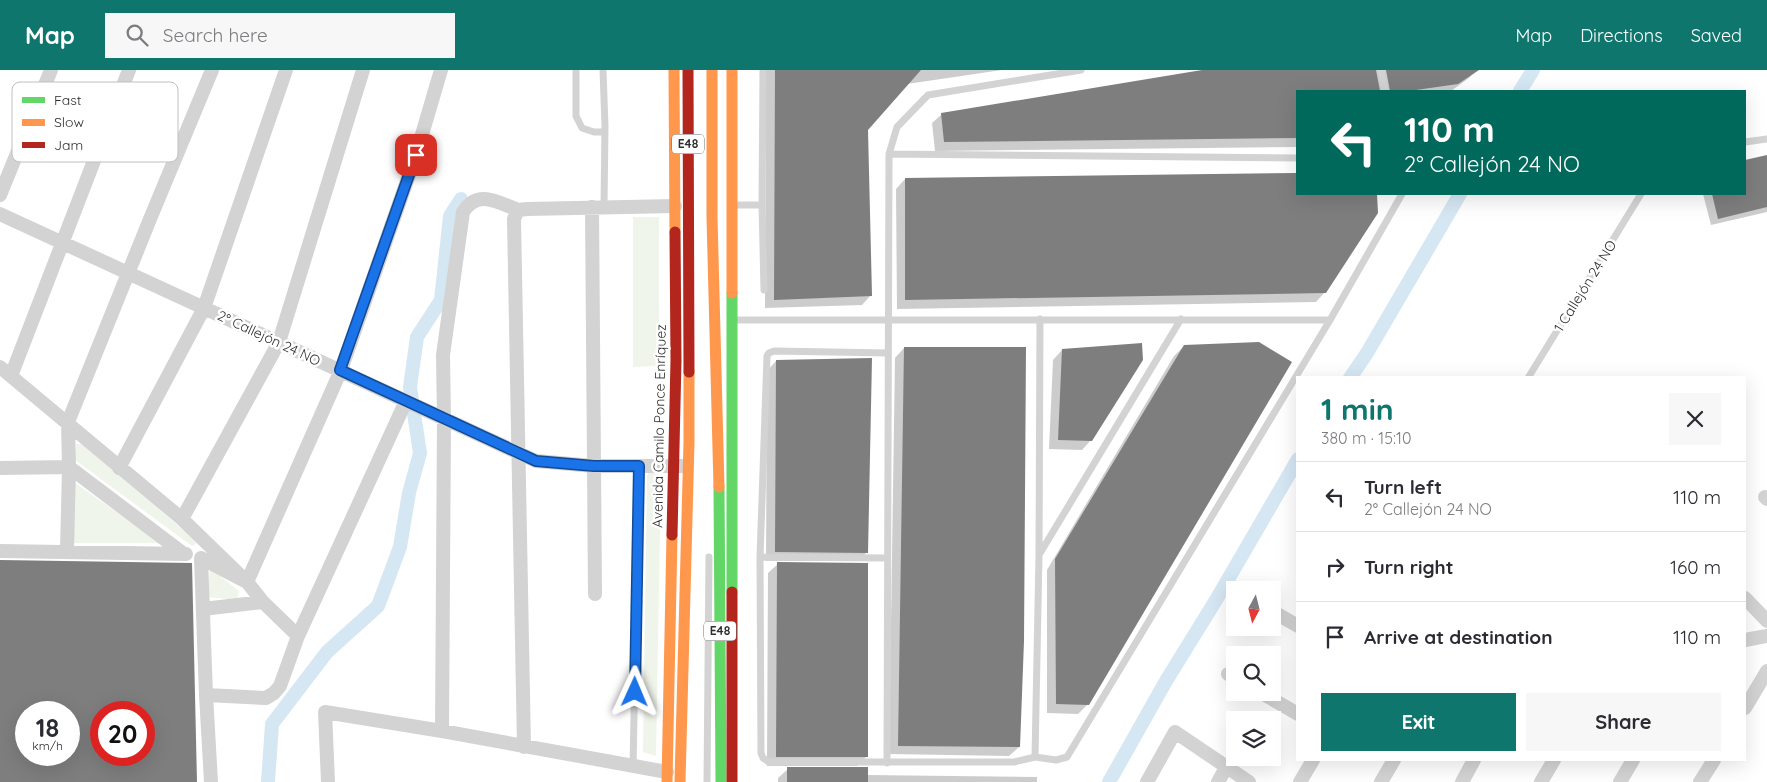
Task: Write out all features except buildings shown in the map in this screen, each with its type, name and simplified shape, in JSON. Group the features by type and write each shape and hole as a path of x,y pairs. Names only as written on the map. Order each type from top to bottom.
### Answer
{"main road":[{"name":"Avenida Camilo Ponce Enríquez","path":"669,779 676,360 674,70"},
{"name":"Avenida Camilo Ponce Enríquez","path":"680,782 689,466 688,70"},
{"name":"E48","path":"712,70 712,217 720,532 720,782"},
{"name":"E48","path":"732,70 732,782"},
{"path":"673,505 689,466 676,360"},
{"path":"719,480 732,396"},
{"path":"720,532 732,558 720,590"},
{"path":"669,779 681,745"}],"street":[{"path":"46,82 51,70"},
{"path":"124,82 129,70"},
{"path":"178,152 212,70"},
{"path":"119,468 204,308 286,70"},
{"path":"182,519 279,342 363,70"},
{"path":"247,582 340,370 416,155 441,70"},
{"path":"0,195 13,162"},
{"path":"93,162 62,242 5,372 68,422 119,468 182,519 247,582 263,602 298,636"},
{"path":"67,551 68,422 174,162"},
{"path":"442,731 443,355 463,212 468,204 482,198 518,210 675,206"},
{"path":"595,594 594,466 598,207"},
{"path":"518,210 514,219 524,747"},
{"name":"2° Callejón 24 NO","path":"0,214 536,461 594,466 689,466"},
{"path":"206,694 266,698 280,686 298,636 406,401"},
{"path":"0,468 69,468 184,554"},
{"path":"0,550 184,554 201,558 247,582"},
{"path":"201,558 211,782"},
{"path":"1746,599 1767,620"},
{"path":"203,609 263,602"},
{"path":"1281,616 1296,625"},
{"path":"1746,640 1767,636"},
{"path":"1746,706 1767,671"},
{"path":"1276,701 1296,713"},
{"path":"328,782 325,712 442,731 633,767 669,779"},
{"path":"1147,782 1175,732 1249,782"},
{"path":"1300,782 1312,761"},
{"path":"1381,782 1393,761"},
{"path":"1462,782 1473,761"},
{"path":"1541,782 1553,761"},
{"path":"1620,782 1632,761"},
{"path":"1700,782 1713,761"},
{"path":"1218,782 1226,766"}],"lane":[{"path":"576,70 577,122 582,128 594,132 605,132"},
{"path":"598,207 605,132 603,70"},
{"path":"763,70 762,205 764,290"},
{"path":"886,763 889,154 897,127 928,95 1081,70"},
{"path":"1381,70 1385,90"},
{"path":"1746,142 1767,139"},
{"path":"889,154 1296,158"},
{"path":"1296,376 1401,195"},
{"name":"1 Callejón 24 NO","path":"1529,376 1640,195"},
{"path":"732,205 762,205"},
{"path":"1039,556 1181,319"},
{"path":"732,320 1330,320"},
{"path":"1035,757 1039,556 1040,320"},
{"path":"888,354 774,352 767,356 760,557 761,754 769,762 1014,762 1035,757 1056,760 1067,757 1296,376"},
{"path":"633,767 639,466"},
{"name":"Avenida Camilo Ponce Enríquez","path":"689,466 695,506 689,757"},
{"path":"710,508 719,480"},
{"path":"706,782 709,547"},
{"path":"760,557 887,558"}],"shaded area":[{"path":"633,217 659,217 659,366 633,367"},
{"path":"76,444 82,444 195,540 196,544 192,546 75,460"},
{"path":"649,471 658,471 661,476 656,756 643,752 647,476"},
{"path":"74,482 160,543 74,543"},
{"path":"210,568 239,591 237,600 207,597"}],"waterway":[{"path":"1521,90 1533,70"},
{"path":"1351,376 1367,353 1459,195"},
{"path":"268,782 272,724 327,652 378,606 400,547 409,493 420,453 410,387 417,337 441,300 450,216 461,199"},
{"path":"1109,782 1166,681 1216,600 1296,462"}],"traffic: fast":[{"path":"732,293 732,592"},
{"path":"719,487 721,782"}],"traffic: slow":[{"path":"674,70 675,232"},
{"path":"712,70 712,217 719,487"},
{"path":"732,70 732,293"},
{"path":"680,782 689,442 689,372"},
{"path":"667,782 672,535"}],"traffic: jam":[{"path":"688,70 689,372"},
{"path":"672,535 676,360 675,232"},
{"path":"732,592 732,782"}],"route":[{"path":"416,155 340,370 444,420 536,461 594,466 639,466 635,692"}]}
